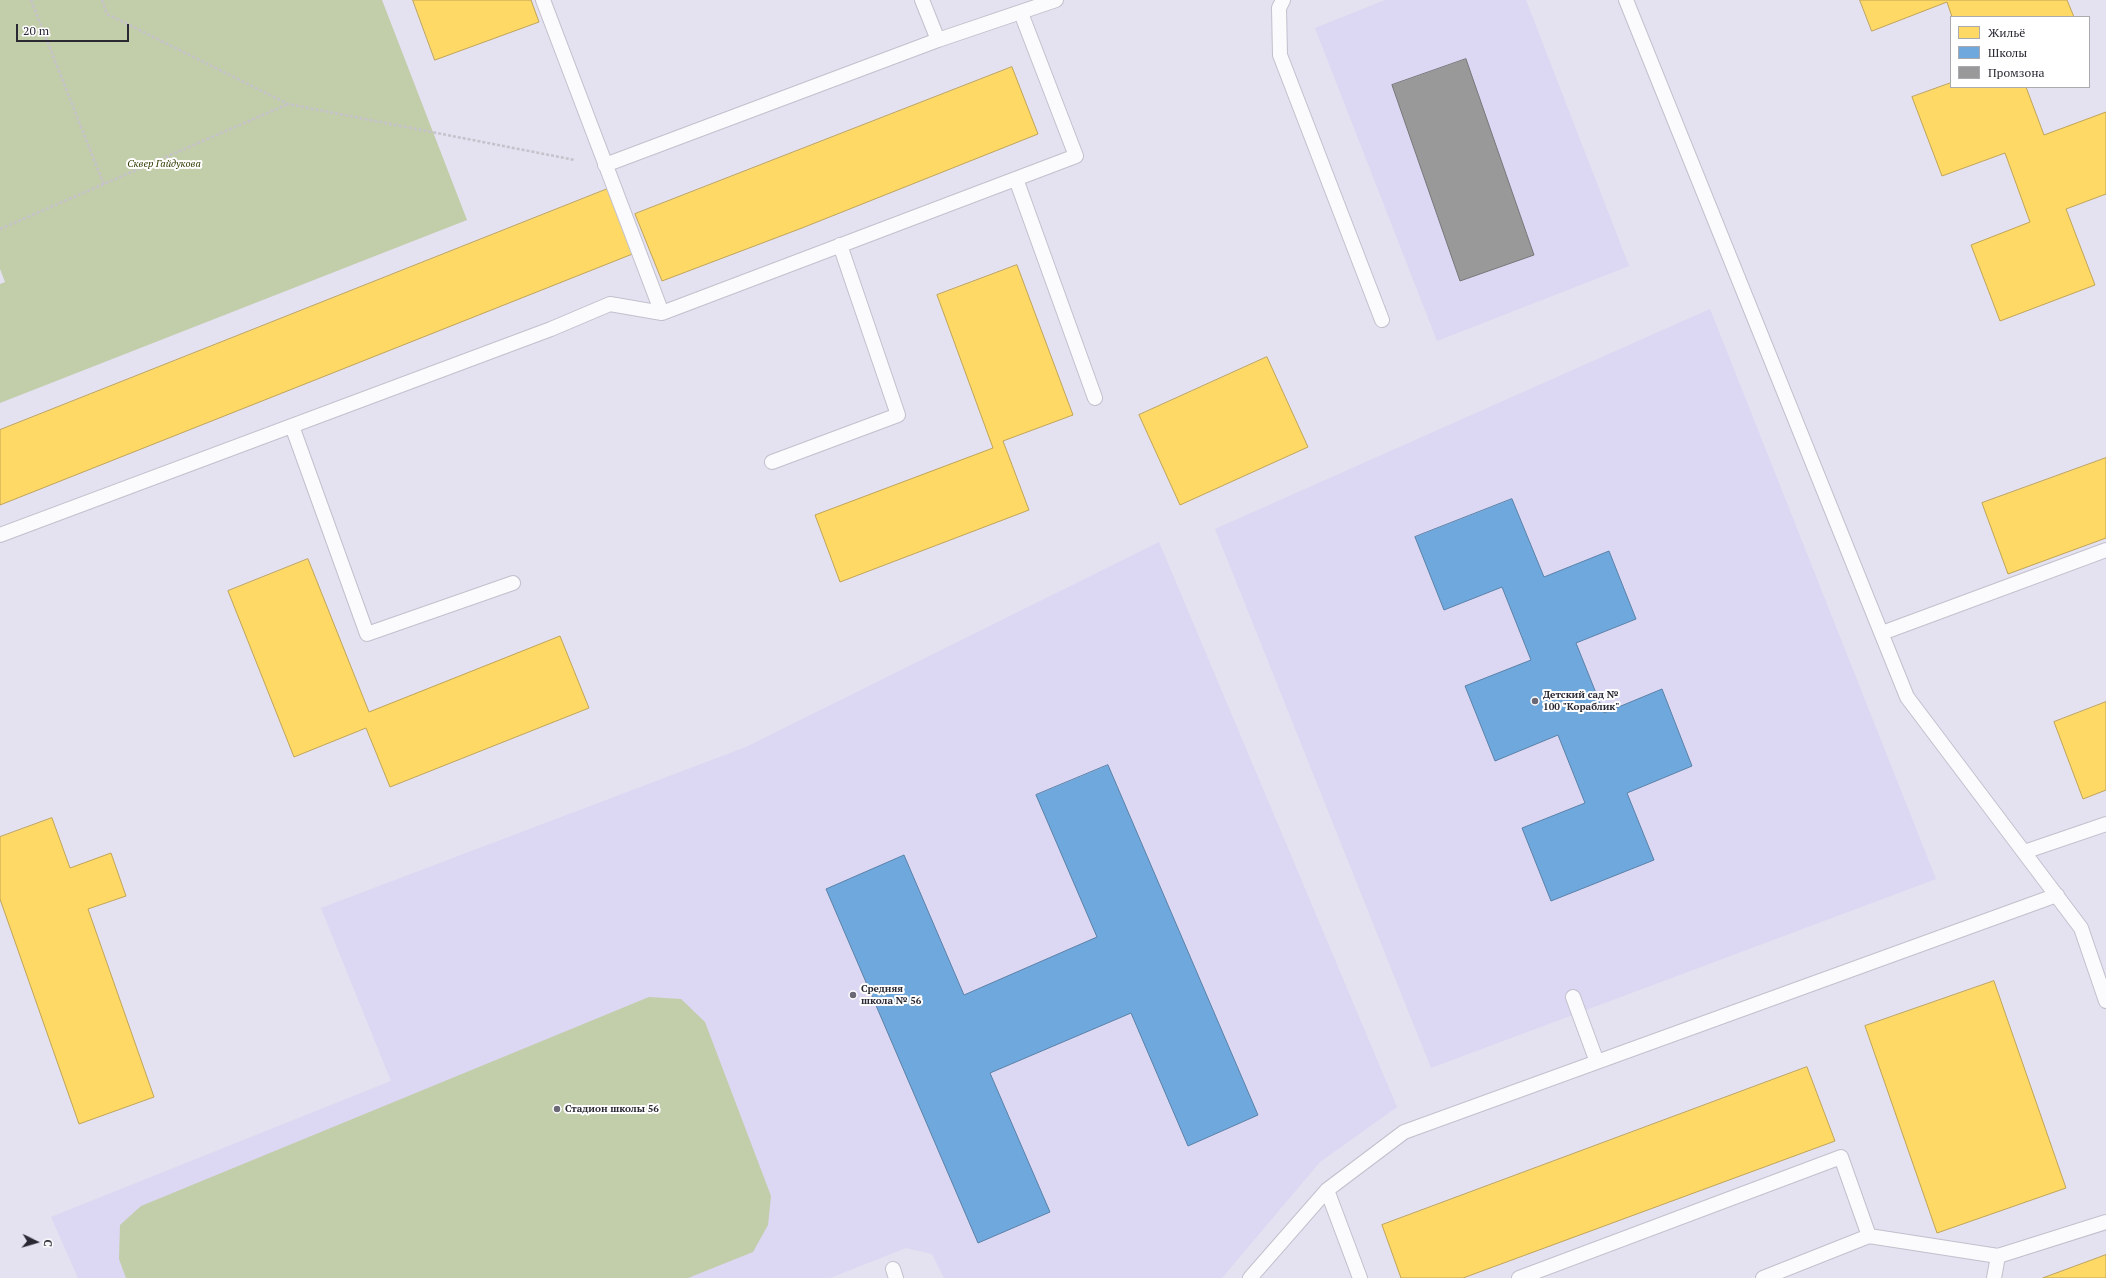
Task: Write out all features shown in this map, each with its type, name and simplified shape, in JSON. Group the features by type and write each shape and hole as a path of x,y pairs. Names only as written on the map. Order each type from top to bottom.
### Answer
{"lane":[{"path":"543,0 662,313"},
{"path":"922,0 938,40"},
{"path":"605,165 938,40 1056,0"},
{"path":"1283,0 1278,8 1280,55 1382,320"},
{"path":"1626,0 1907,697 2081,928 2106,1001"},
{"path":"0,535 550,329 610,304 662,313 1076,156 1021,13"},
{"path":"1016,179 1095,398"},
{"path":"772,462 898,415 840,245"},
{"path":"292,426 367,634 513,583"},
{"path":"1882,633 2106,550"},
{"path":"2024,852 2106,824"},
{"path":"1250,1278 1327,1190 1404,1132 2057,895"},
{"path":"1572,997 1596,1062"},
{"path":"1519,1278 1841,1157 1869,1236"},
{"path":"1327,1190 1360,1278"},
{"path":"1763,1278 1869,1236 1998,1256 2106,1222"},
{"path":"1994,1278 1998,1256"}],"path":[{"path":"31,0 104,185"},
{"path":"102,0 107,14 288,104 605,165"},
{"path":"0,229 288,104"}],"shaded area":[{"path":"1385,0 1526,0 1629,266 1437,341 1315,28"},
{"path":"1710,309 1936,879 1431,1068 1215,529"},
{"name":"Средняя школа № 56","path":"1159,542 1397,1107 1320,1162 1222,1278 944,1278 932,1254 906,1248 830,1278 78,1278 51,1217 391,1081 321,908 746,747"}],"green space":[{"name":"Сквер Гайдукова","path":"0,0 382,0 467,220 0,403 0,284 5,282 0,269"},
{"name":"Стадион школы 56","path":"649,997 681,999 705,1022 771,1196 768,1225 753,1252 688,1278 126,1278 119,1259 120,1225 141,1206"}],"building: Жильё":[{"path":"413,0 531,0 539,22 435,60"},
{"path":"1860,0 2067,0 2074,16 1952,16 1947,2 1872,31"},
{"path":"1012,67 1038,134 802,228 662,281 635,214"},
{"path":"1950,83 1950,88 2026,88 2044,135 2106,112 2106,194 2066,209 2095,285 2000,321 1971,245 2030,222 2005,153 1942,176 1912,97"},
{"path":"610,188 635,253 0,505 0,430"},
{"path":"1017,265 1073,415 1003,441 1029,510 840,582 815,515 993,448 937,295"},
{"path":"1267,357 1308,447 1180,505 1139,415"},
{"path":"2106,458 2106,538 2008,574 1982,503"},
{"path":"308,559 369,712 560,636 589,708 390,787 366,728 294,757 228,591"},
{"path":"2106,702 2106,790 2083,799 2054,722"},
{"path":"52,818 70,868 111,853 126,896 88,909 154,1097 79,1124 0,899 0,837"},
{"path":"1994,981 2066,1188 1937,1233 1865,1026"},
{"path":"1807,1067 1835,1141 1463,1278 1401,1278 1382,1225"},
{"path":"2106,1255 2106,1278 2043,1278"}],"building: Школы":[{"name":"Детский сад № 100 \"Кораблик\"","path":"1512,499 1544,577 1609,551 1636,619 1576,643 1604,713 1662,689 1692,766 1627,793 1654,860 1551,901 1522,828 1585,803 1558,735 1495,761 1465,686 1531,660 1502,587 1444,610 1415,537"},
{"path":"1108,765 1258,1115 1188,1146 1131,1013 990,1073 1050,1212 978,1243 826,889 904,855 964,995 1097,937 1036,795"}],"building: Промзона":[{"path":"1466,59 1534,255 1460,281 1392,85"}],"place":[{"name":"Детский сад № 100 \"Кораблик\"","path":"1535,701"},
{"name":"Средняя школа № 56","path":"853,995"},
{"name":"Стадион школы 56","path":"557,1109"}]}
